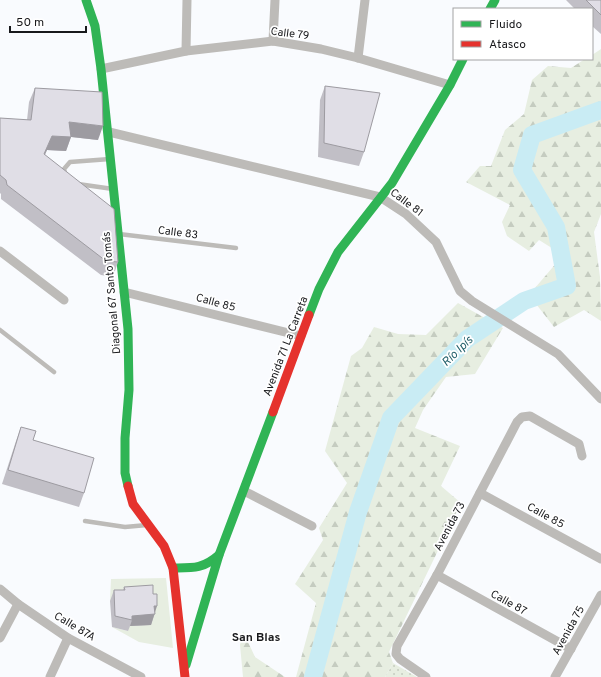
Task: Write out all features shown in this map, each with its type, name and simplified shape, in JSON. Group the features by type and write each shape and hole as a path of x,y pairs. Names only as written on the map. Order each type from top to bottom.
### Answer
{"street":[{"name":"Diagonal 67 Santo Tomás","path":"86,0 95,26 109,132 130,347 129,390 125,438 125,473 133,504 164,546 173,568 185,673"},
{"path":"186,51 187,0"},
{"path":"273,41 275,0"},
{"path":"358,58 365,0"},
{"name":"Calle 79","path":"101,69 186,51 273,41 321,49 358,58 450,85"},
{"name":"Avenida 71 La Carreta","path":"185,673 220,555 300,336 319,289 338,252 406,161 450,85 462,60"},
{"name":"Calle 81","path":"109,132 380,197 406,214 436,242 460,291 472,301 558,354 601,398"},
{"path":"0,251 64,300"},
{"name":"Calle 85","path":"124,292 300,336"},
{"name":"Avenida 73","path":"426,677 400,659 396,654 397,646 437,575 517,422 522,416 530,416 579,444 582,456"},
{"path":"244,491 312,526"},
{"name":"Calle 85","path":"480,493 601,559"},
{"path":"173,568 202,567 213,562 220,555"},
{"name":"Calle 87","path":"437,575 571,650"},
{"name":"Calle 87A","path":"0,589 18,604 68,638 141,677"},
{"name":"Avenida 75","path":"555,677 601,595"},
{"path":"0,638 18,604"},
{"path":"50,677 68,638"}],"lane":[{"path":"112,159 70,162 64,169 67,178 72,182 114,189"},
{"name":"Calle 83","path":"119,234 236,248"},
{"path":"0,330 54,372"},
{"path":"85,521 125,527 148,525"}],"green space":[{"path":"601,49 601,214 594,232 600,277 601,321 584,310 554,327 529,295 558,261 555,250 539,240 529,251 507,236 502,222 510,205 466,182 480,166 491,166 505,130 524,114 532,80 548,66 571,68 583,60 593,60 593,54"},
{"path":"458,303 503,328 475,374 446,377 423,410 415,428 460,446 441,486 461,503 389,652 393,663 385,677 296,677 316,603 295,584 323,540 319,528 347,483 325,451 351,356 362,348 374,327 398,334 426,335"},
{"path":"166,578 173,648 139,642 112,627 128,631 110,601 111,579"},
{"path":"243,631 255,657 285,677 243,677 240,645"},
{"path":"393,663 417,677 385,677"}],"building":[{"path":"586,0 601,0 601,15"},
{"path":"325,86 380,93 364,152 324,143"},
{"path":"35,88 102,92 103,126 69,122 71,137 52,136 44,154 114,209 118,262 106,261 7,185 6,180 0,175 0,118 31,120"},
{"path":"21,427 36,431 33,440 94,458 84,493 8,470"},
{"path":"153,585 153,594 157,594 157,606 154,606 155,614 132,616 132,620 115,616 114,590 125,590 124,587"}],"waterway":[{"name":"Río Ipís","path":"313,677 358,512 391,418 467,339 524,301 567,286 556,227 522,170 532,135 601,110"}],"traffic: fast":[{"path":"86,0 95,26 101,69 128,329 129,390 125,438 125,473 128,486"},
{"path":"491,8 495,0"},
{"path":"309,315 319,289 338,252 392,183 450,85 462,60"},
{"path":"186,665 219,555 273,412"},
{"path":"173,568 198,567 208,563 219,555"}],"traffic: jam":[{"path":"273,412 309,315"},
{"path":"128,486 133,504 164,546 173,568 185,677"}],"district":[{"name":"San Blas","path":"256,637"}]}
